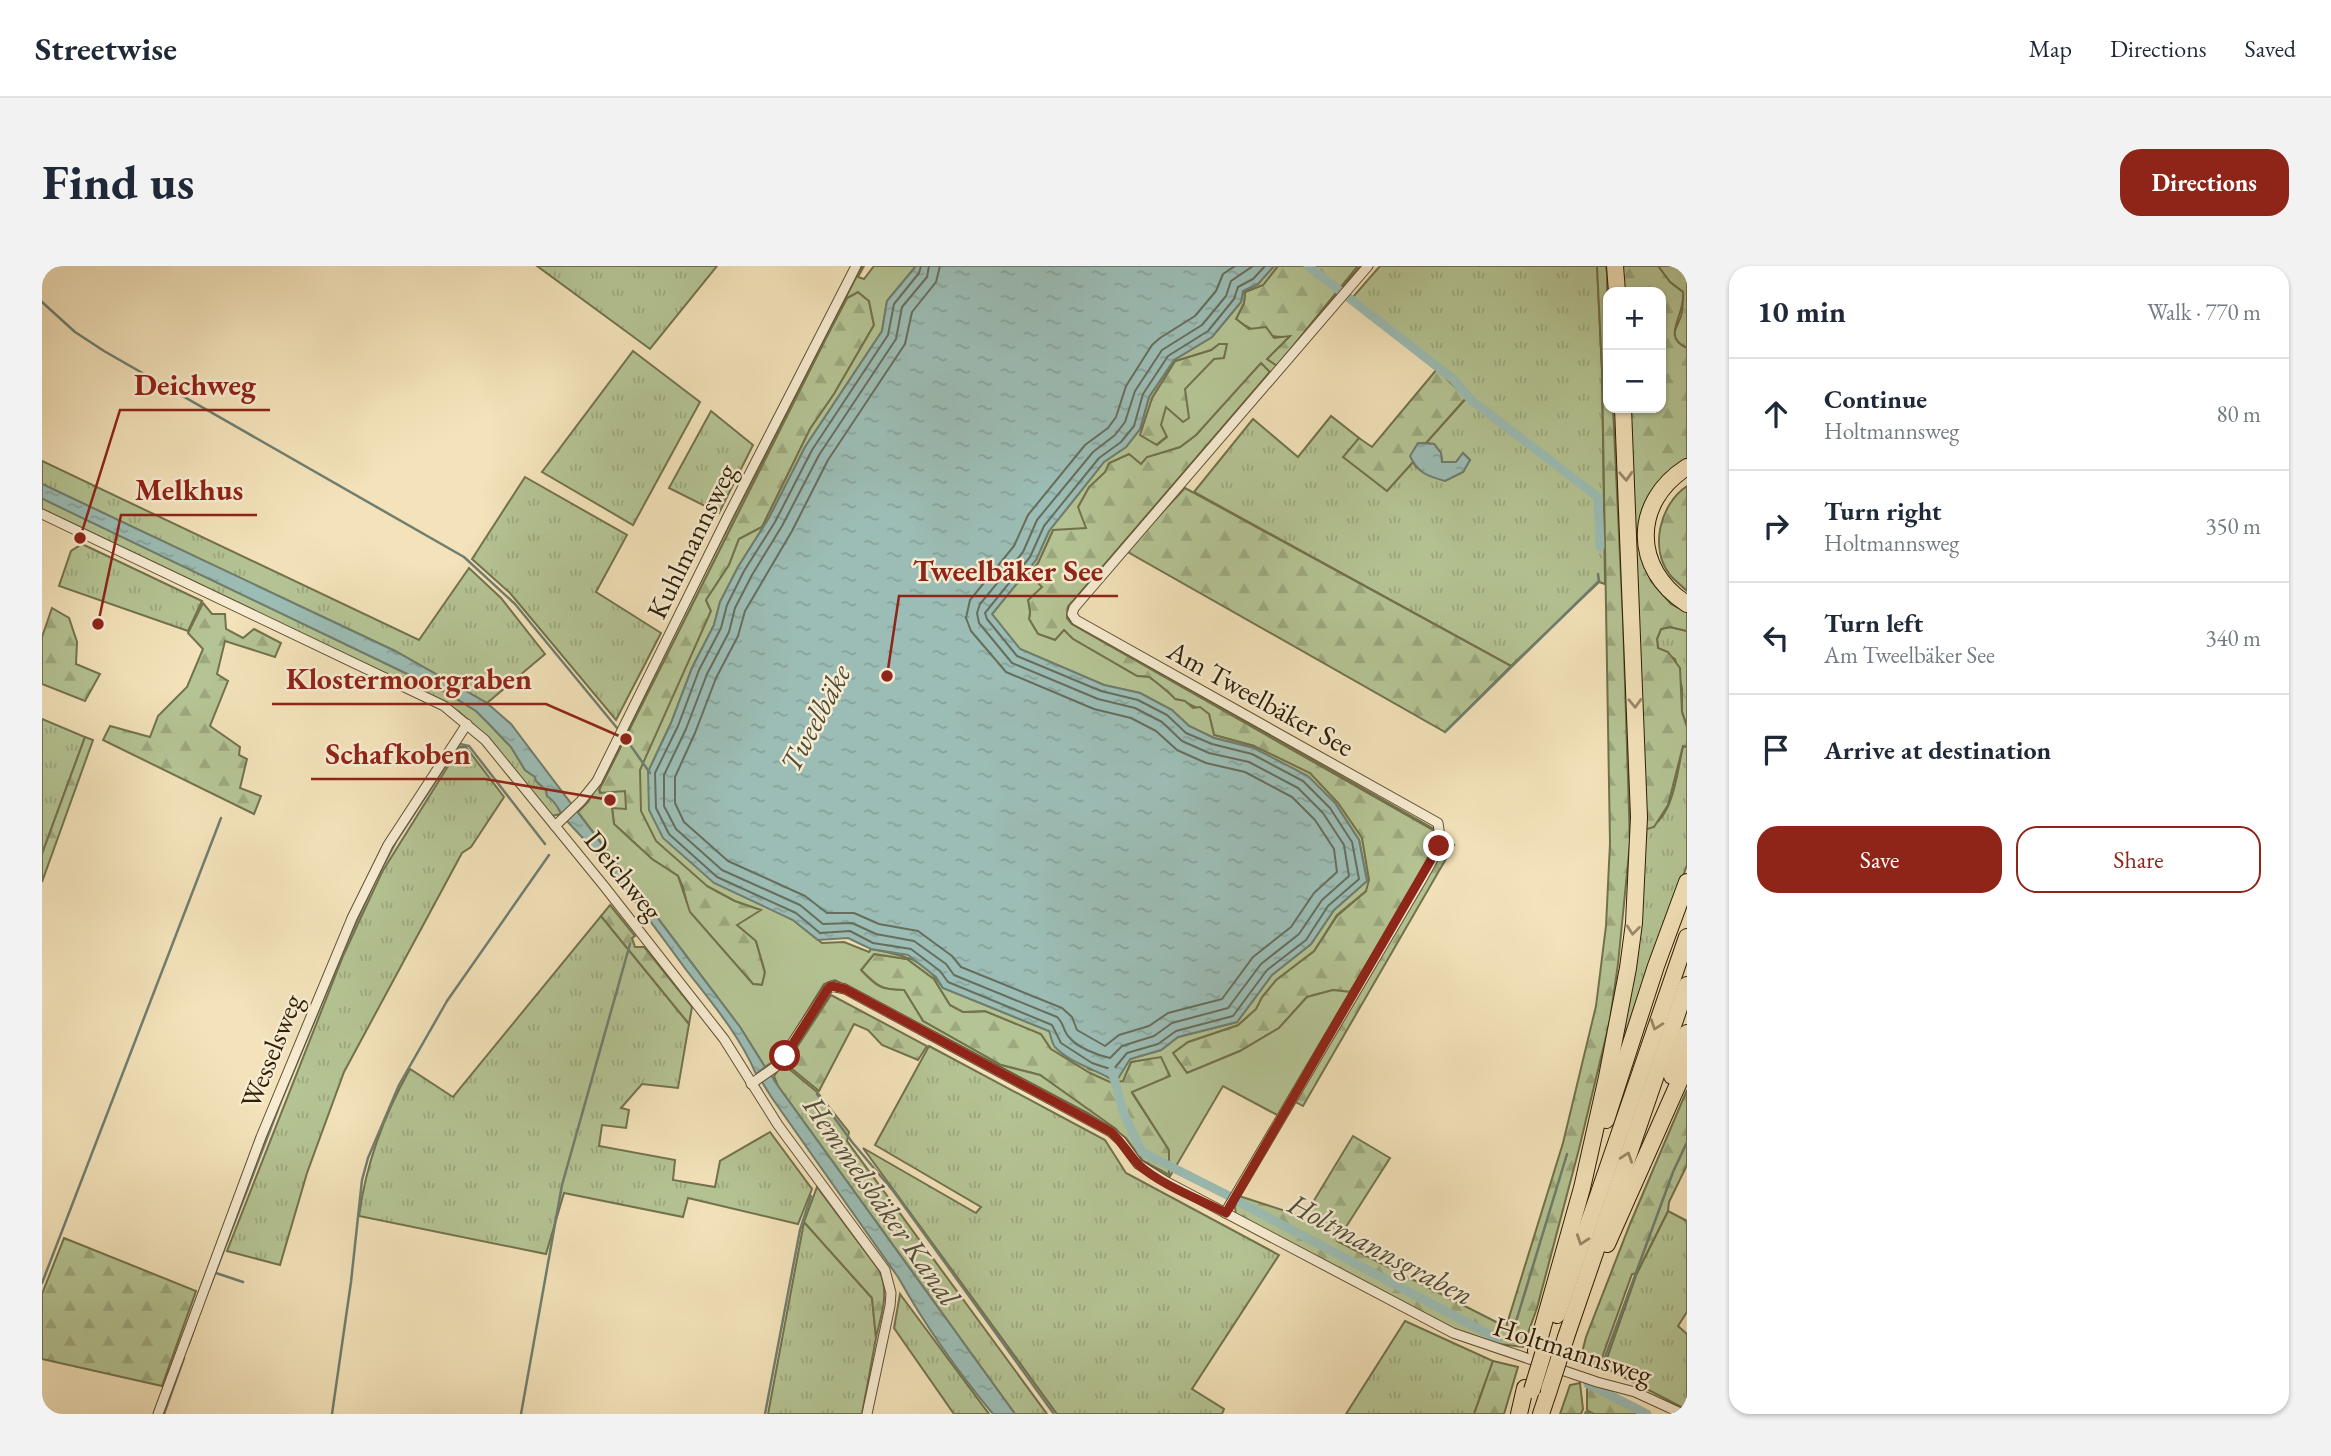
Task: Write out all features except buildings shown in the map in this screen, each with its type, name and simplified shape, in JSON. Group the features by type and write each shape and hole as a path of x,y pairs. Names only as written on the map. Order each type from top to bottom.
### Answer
{"highway":[{"path":"1615,266 1617,287"},
{"path":"1540,1352 1607,1077 1628,968 1637,885 1639,817 1623,413"},
{"path":"1687,467 1668,481 1657,495 1650,511 1646,538 1650,563 1659,580 1672,594 1687,604"},
{"path":"1582,1188 1687,882"},
{"path":"1522,1414 1540,1352 1687,937"},
{"path":"1541,1414 1687,985"},
{"path":"1639,1171 1687,1033"},
{"path":"1566,1337 1687,1064"}],"street":[{"name":"Kuhlmannsweg","path":"558,824 582,801 597,781 856,266"},
{"name":"Am Tweelbäker See","path":"1226,1213 1422,879 1439,846 1441,838 1438,823 1076,620 1072,614 1074,608 1368,266"},
{"name":"Deichweg","path":"42,514 444,706 485,740 558,824 724,1039 778,1125 885,1270 890,1306 867,1414"},
{"name":"Wesselsweg","path":"158,1414 261,1137 352,918 388,845 467,724"},
{"name":"Holtmannsweg","path":"751,1084 778,1065 827,990 831,986 845,989 1111,1132 1138,1164 1151,1173 1453,1333 1597,1382 1635,1392 1683,1414"}],"green space":[{"path":"537,266 717,266 650,349"},
{"path":"862,266 858,277 864,279 874,266 916,266 887,301 882,331 805,447 769,518 738,567 720,602 714,625 692,668 648,772 764,904 793,920 822,943 844,942 869,952 871,949 912,959 928,970 943,988 1049,1031 1089,1069 1103,1073 1115,1082 1130,1059 1161,1050 1178,1037 1237,1022 1272,975 1311,944 1334,910 1367,881 1359,840 1335,803 1254,748 1214,738 1189,726 1172,710 1140,693 1104,685 1020,649 992,614 1036,560 1049,531 1104,462 1126,447 1140,429 1149,397 1174,360 1212,337 1241,302 1243,291 1258,284 1274,266 1278,266 1263,285 1245,292 1244,303 1236,319 1249,329 1266,327 1274,338 1290,336 1267,359 1277,366 1122,550 1069,608 1068,618 1434,829 1439,839 1419,878 1279,1116 1223,1086 1169,1178 1142,1163 1114,1130 1088,1113 835,980 824,984 779,1057 765,1067 740,1027 578,812 588,802 620,747 672,637","holes":["858,292 869,301 874,325 810,429 762,527 739,539 729,565 706,600 711,611 640,770 641,811 656,841 707,886 735,901 761,910 737,925 756,941 765,972 762,985 753,984 690,912 678,876 652,859 614,824 612,808 626,809 625,791 600,793 599,790 847,298","1219,344 1227,344 1224,358 1214,359 1185,389 1189,418 1183,422 1166,407 1161,425 1167,437 1157,445 1140,435 1152,398 1175,361 1211,350","1261,363 1270,372 1068,607 1067,618 1072,624 1433,830 1438,839 1419,877 1350,992 1333,990 1307,997 1279,1028 1240,1051 1187,1073 1173,1053 1188,1042 1238,1025 1256,1009 1276,980 1314,951 1337,915 1366,891 1369,880 1362,838 1338,803 1310,773 1254,746 1214,735 1209,714 1200,707 1193,708 1185,701 1175,699 1149,677 1137,676 1073,639 1064,630 1055,640 1038,634 1029,619 1028,600 1042,587 1029,574 1038,563 1053,530 1086,528 1078,507 1089,487 1105,472 1109,463 1129,454 1141,464 1147,457 1180,447 1196,435","874,954 907,959 934,979 950,1005 963,1012 985,1011 1041,1034 1051,1049 1112,1083 1123,1081 1131,1062 1161,1057 1170,1076 1132,1092 1169,1150 1169,1175 1143,1161 1116,1129 1040,1075 1001,1065 923,1021 904,990 880,986 861,970"]},
{"path":"1278,266 1358,266 1277,366 1266,359 1289,337 1261,333 1236,319 1244,303 1245,292 1263,285"},
{"path":"1358,266 1361,266 1281,361"},
{"path":"1380,266 1597,266 1602,370 1605,584 1599,582 1511,666 1194,492 1253,419 1298,457 1331,416 1359,438 1344,457 1387,491 1413,462 1416,467 1445,481 1463,472 1470,460 1463,453 1456,462 1442,462 1441,453 1434,444 1426,443 1470,394 1455,377 1352,298"},
{"path":"1597,266 1606,266 1607,273 1607,287 1603,287 1603,413 1613,413 1630,843 1610,1020 1537,1308 1523,1347 1499,1344 1458,1331 1236,1215 1235,1207 1239,1196 1304,1217 1353,1136 1390,1158 1337,1241 1506,1327 1563,1143 1596,1006 1606,926 1610,843 1602,370"},
{"path":"1620,266 1658,266 1670,282 1683,292 1675,338 1687,348 1687,461 1664,478 1641,552 1651,581 1671,604 1687,612 1687,631 1670,627 1661,629 1657,639 1658,648 1668,652 1680,668 1687,747 1683,746 1668,805 1654,827 1644,830 1628,413 1666,413 1666,287 1622,287"},
{"path":"1658,266 1685,266 1687,270 1687,348 1676,341 1674,334 1682,313 1683,292 1670,282"},
{"path":"858,292 869,301 874,325 810,429 762,527 739,539 729,565 706,600 711,611 646,757 707,886 735,901 762,910 756,941 765,973 762,985 753,984 689,912 678,876 652,859 614,824 612,807 599,790 826,338 847,298"},
{"path":"1219,344 1228,344 1224,358 1190,418 1156,445 1139,435 1152,398 1175,361 1211,350"},
{"path":"633,351 700,402 633,525 542,472"},
{"path":"1261,362 1270,372 1068,607 1067,618 1072,624 1433,830 1438,839 1419,877 1350,992 1333,990 1307,997 1279,1028 1240,1051 1187,1073 1173,1053 1188,1042 1238,1025 1256,1009 1276,980 1314,951 1337,916 1366,891 1254,746 1214,735 1209,714 1175,699 1149,677 1137,676 1064,631 1055,640 1038,634 1029,619 1028,600 1041,587 1029,575 1038,563 1053,530 1078,507 1089,487 1105,472 1109,463 1129,454 1147,457 1180,447 1196,435"},
{"path":"1437,369 1466,398 1426,443 1418,443 1411,456 1413,462 1387,491 1343,457 1359,438 1372,447"},
{"path":"711,411 753,445 719,513 669,488"},
{"path":"42,461 419,640 469,568 501,598 545,654 487,703 395,651 42,484"},
{"path":"525,477 627,535 596,592 661,633 616,720 510,593 472,559"},
{"path":"1687,486 1687,591 1670,575 1660,552 1659,540 1664,515 1670,504"},
{"path":"1185,488 1511,666 1445,732 1126,551"},
{"path":"42,498 447,693 476,711 511,747 525,770 546,790 547,796 559,804 561,814 552,816 548,813 494,746 458,711 42,510"},
{"path":"82,544 202,601 188,631 59,586 71,551"},
{"path":"203,603 212,614 225,614 226,629 243,638 254,629 281,643 275,657 225,641 217,674 228,681 210,726 240,747 239,755 247,759 240,788 261,796 254,814 103,740 110,726 150,737 158,716 187,687 203,649 188,633"},
{"path":"52,608 69,618 77,642 76,664 100,674 85,701 42,684 42,637"},
{"path":"1670,627 1687,631 1687,727 1682,712 1682,688 1675,659 1658,648 1657,639 1661,629"},
{"path":"42,719 85,737 42,854"},
{"path":"85,737 93,740 42,882 42,854"},
{"path":"1683,746 1687,747 1687,865 1613,1075 1644,830 1662,817 1668,806"},
{"path":"460,747 466,747 504,797 471,847 462,853 344,1072 307,1173 280,1265 227,1251 343,956 382,872"},
{"path":"1446,841 1454,845 1303,1106 1294,1101"},
{"path":"610,905 635,936 632,938 635,947 644,947 692,1007 689,1024 601,916"},
{"path":"601,916 689,1024 678,1088 642,1084 621,1108 629,1110 626,1128 602,1125 599,1146 675,1160 673,1180 715,1187 720,1161 770,1132 812,1189 798,1224 688,1198 683,1217 564,1193 546,1254 359,1216 366,1177 377,1140 410,1069 453,1097"},
{"path":"874,954 907,959 934,979 950,1005 963,1012 985,1011 1041,1034 1051,1049 1123,1080 1131,1062 1161,1056 1170,1076 1132,1093 1169,1150 1169,1175 1143,1161 1126,1138 1040,1075 1001,1065 923,1021 904,990 880,986 861,970"},
{"path":"831,995 927,1046 918,1060 882,1045 868,1030 854,1024 819,1091 786,1064"},
{"path":"929,1046 1105,1140 1126,1173 1279,1255 1192,1389 1224,1409 1222,1414 1057,1414 863,1148 976,1213 981,1207 875,1145"},
{"path":"783,1064 817,1092 849,1132 847,1141 1047,1414 1015,1414 778,1086 774,1076"},
{"path":"1687,1090 1687,1165 1637,1273 1632,1274 1599,1366 1579,1364 1586,1337 1630,1224"},
{"path":"817,1187 879,1270 884,1296 876,1338 872,1298 804,1222"},
{"path":"1668,1211 1687,1221 1687,1312 1678,1326 1687,1334 1687,1410 1604,1367 1637,1273"},
{"path":"804,1222 872,1298 876,1338 862,1414 768,1414"},
{"path":"64,1238 196,1291 162,1386 42,1359 42,1294"},
{"path":"900,1294 989,1414 954,1414 894,1328"},
{"path":"1405,1321 1493,1361 1474,1414 1346,1414"},
{"path":"1493,1361 1518,1367 1504,1414 1474,1414"},
{"path":"1580,1383 1583,1409 1581,1414 1560,1414 1570,1385"},
{"path":"1587,1386 1640,1414 1594,1414 1587,1410"}],"water":[{"name":"Tweelbäke","path":"916,266 1274,266 1258,284 1243,291 1241,302 1212,337 1174,360 1149,397 1140,429 1126,447 1104,462 1049,531 1036,560 992,614 1020,649 1104,685 1140,693 1172,710 1189,726 1214,738 1254,748 1308,776 1335,803 1359,840 1367,881 1334,910 1311,944 1272,975 1237,1022 1178,1037 1161,1050 1130,1059 1116,1082 1061,1053 1054,1046 1049,1031 943,988 936,977 908,955 871,949 848,938 818,940 793,920 714,883 663,838 649,810 648,772 692,668 714,625 720,602 769,518 805,447 882,331 887,301"},
{"path":"1418,443 1434,444 1441,453 1442,462 1456,462 1463,453 1470,460 1463,472 1445,481 1424,473 1413,462 1410,456"},
{"path":"42,484 395,651 487,703 511,724 740,1027 765,1067 756,1074 725,1020 629,894 566,820 547,796 546,790 525,770 511,747 476,711 447,693 47,501 42,498"},
{"path":"771,1075 1015,1414 993,1414 955,1365 898,1277 772,1098 762,1082"}],"waterway":[{"path":"1308,266 1453,379 1471,400 1598,497 1600,547"},
{"path":"42,302 75,332 104,351 464,557 515,604 617,728"},
{"path":"1445,732 1599,581 1598,574"},
{"path":"626,739 650,773"},
{"path":"209,1289 282,1099 375,881 397,840 460,744 469,746 545,844"},
{"path":"42,1283 221,818"},
{"path":"332,1414 362,1180 368,1158 399,1085 447,1001 549,855"},
{"path":"521,1414 562,1185 630,944"},
{"name":"Holtmannsgraben","path":"1112,1071 1124,1114 1142,1152 1229,1196"},
{"name":"Hemmelsbäker Kanal","path":"817,1094 852,1142 894,1192 1054,1414"},
{"path":"1601,1368 1673,1172 1687,1142"},
{"path":"1515,1325 1567,1154"},
{"path":"765,1414 800,1230 811,1196"},
{"name":"Holtmannsgraben","path":"1241,1203 1498,1339"},
{"path":"216,1273 243,1282"},
{"path":"188,1346 197,1321"},
{"path":"164,1414 184,1358"},
{"name":"Holtmannsgraben","path":"1588,1384 1647,1414"},
{"path":"1585,1414 1590,1414"}],"place":[{"name":"Deichweg","path":"80,538"},
{"name":"Melkhus","path":"98,624"},
{"name":"Tweelbäker See","path":"887,676"},
{"name":"Klostermoorgraben","path":"626,739"},
{"name":"Schafkoben","path":"610,800"}],"route":[{"path":"785,1056 827,990 831,986 845,989 1111,1132 1138,1164 1226,1213 1439,846"}]}
